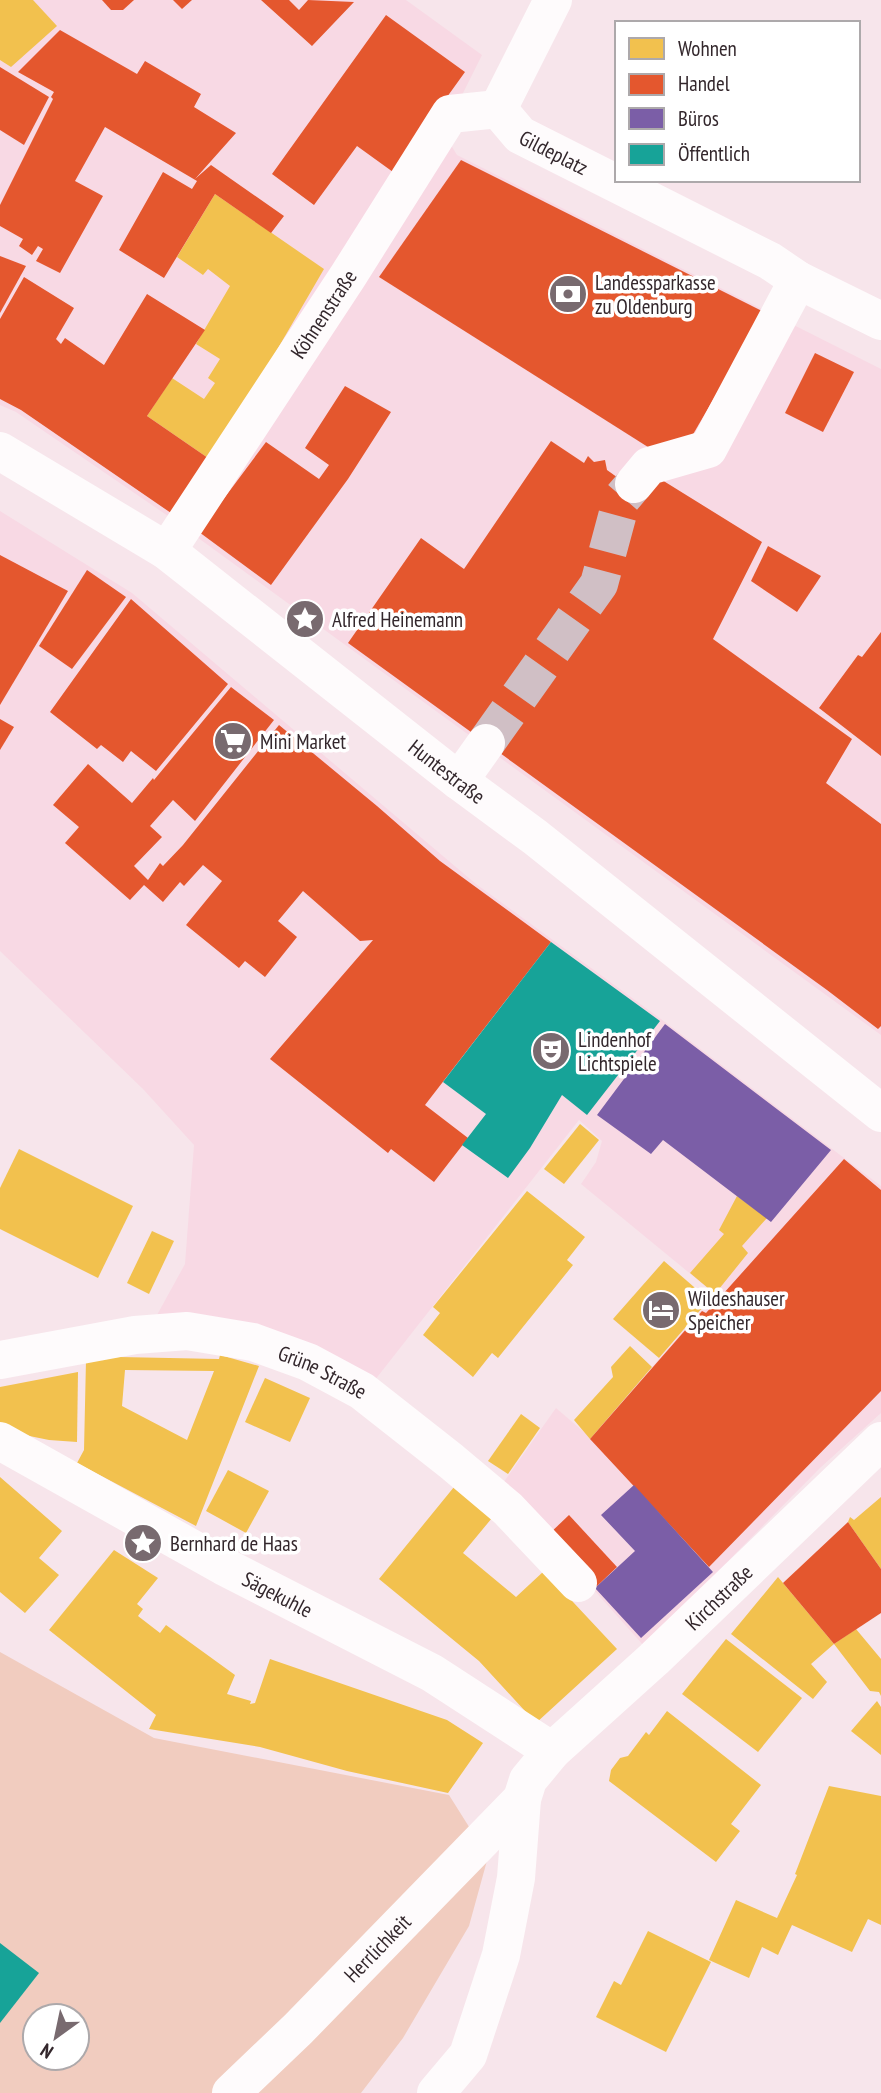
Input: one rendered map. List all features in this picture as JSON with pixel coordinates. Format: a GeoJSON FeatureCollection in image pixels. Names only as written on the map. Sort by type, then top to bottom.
{"type":"FeatureCollection","features":[{"type":"Feature","properties":{"kind":"street"},"geometry":{"type":"LineString","coordinates":[[498,108],[553,0]]}},
{"type":"Feature","properties":{"kind":"street","name":"Gildeplatz"},"geometry":{"type":"LineString","coordinates":[[498,108],[520,135],[770,261],[799,280],[881,321]]}},
{"type":"Feature","properties":{"kind":"street","name":"Köhnenstraße"},"geometry":{"type":"LineString","coordinates":[[167,551],[348,276],[450,114],[498,108]]}},
{"type":"Feature","properties":{"kind":"street"},"geometry":{"type":"LineString","coordinates":[[634,484],[649,466],[708,449],[799,280]]}},
{"type":"Feature","properties":{"kind":"street","name":"Huntestraße"},"geometry":{"type":"LineString","coordinates":[[0,451],[167,551],[881,1113]]}},
{"type":"Feature","properties":{"kind":"street"},"geometry":{"type":"LineString","coordinates":[[459,780],[486,743]]}},
{"type":"Feature","properties":{"kind":"street","name":"Grüne Straße"},"geometry":{"type":"LineString","coordinates":[[0,1360],[135,1335],[187,1331],[253,1342],[308,1362],[362,1391],[451,1461],[508,1509],[578,1583]]}},
{"type":"Feature","properties":{"kind":"street","name":"Sägekuhle"},"geometry":{"type":"LineString","coordinates":[[0,1441],[223,1566],[432,1673],[552,1751]]}},
{"type":"Feature","properties":{"kind":"street","name":"Kirchstraße"},"geometry":{"type":"LineString","coordinates":[[552,1751],[654,1659],[881,1441]]}},
{"type":"Feature","properties":{"kind":"street","name":"Herrlichkeit"},"geometry":{"type":"LineString","coordinates":[[436,2093],[468,2055],[501,1955],[516,1878],[522,1799],[528,1780],[552,1751]]}},
{"type":"Feature","properties":{"kind":"street","name":"Herrlichkeit"},"geometry":{"type":"LineString","coordinates":[[231,2093],[317,2010],[522,1799]]}},
{"type":"Feature","properties":{"kind":"shaded area"},"geometry":{"type":"Polygon","coordinates":[[[0,0],[406,0],[482,55],[462,95],[434,117],[457,155],[881,369],[881,1035],[168,516],[16,412],[0,405],[0,0]]]}},
{"type":"Feature","properties":{"kind":"shaded area"},"geometry":{"type":"Polygon","coordinates":[[[0,511],[132,593],[476,884],[665,1022],[881,1186],[881,1413],[821,1467],[644,1646],[501,1486],[556,1408],[591,1438],[715,1294],[581,1184],[596,1162],[602,1141],[579,1120],[371,1385],[157,1315],[185,1264],[194,1145],[143,1089],[0,951],[0,511]]]}},
{"type":"Feature","properties":{"kind":"shaded area"},"geometry":{"type":"Polygon","coordinates":[[[0,1652],[154,1738],[449,1795],[488,1857],[469,1926],[403,2038],[361,2093],[0,2093],[0,1652]]]}},
{"type":"Feature","properties":{"kind":"building: Wohnen"},"geometry":{"type":"Polygon","coordinates":[[[0,0],[33,0],[57,26],[11,67],[0,60],[0,0]]]}},
{"type":"Feature","properties":{"kind":"building: Wohnen"},"geometry":{"type":"Polygon","coordinates":[[[215,194],[324,269],[245,405],[208,458],[147,416],[172,378],[204,399],[215,383],[208,378],[220,359],[196,344],[230,286],[208,269],[203,275],[177,257],[215,194]]]}},
{"type":"Feature","properties":{"kind":"building: Wohnen"},"geometry":{"type":"Polygon","coordinates":[[[580,1124],[599,1140],[564,1184],[544,1169],[580,1124]]]}},
{"type":"Feature","properties":{"kind":"building: Wohnen"},"geometry":{"type":"Polygon","coordinates":[[[19,1149],[133,1206],[98,1278],[0,1229],[0,1188],[19,1149]]]}},
{"type":"Feature","properties":{"kind":"building: Wohnen"},"geometry":{"type":"Polygon","coordinates":[[[527,1191],[585,1237],[567,1260],[573,1265],[498,1358],[492,1353],[473,1377],[423,1335],[440,1313],[433,1307],[527,1191]]]}},
{"type":"Feature","properties":{"kind":"building: Wohnen"},"geometry":{"type":"Polygon","coordinates":[[[737,1196],[767,1218],[742,1246],[748,1253],[715,1294],[690,1273],[724,1234],[719,1230],[737,1196]]]}},
{"type":"Feature","properties":{"kind":"building: Wohnen"},"geometry":{"type":"Polygon","coordinates":[[[152,1231],[174,1241],[149,1294],[127,1283],[152,1231]]]}},
{"type":"Feature","properties":{"kind":"building: Wohnen","name":"Wildeshauser Speicher"},"geometry":{"type":"Polygon","coordinates":[[[664,1261],[709,1300],[659,1358],[613,1319],[664,1261]]]}},
{"type":"Feature","properties":{"kind":"building: Wohnen"},"geometry":{"type":"Polygon","coordinates":[[[630,1346],[652,1367],[590,1439],[574,1420],[613,1377],[611,1367],[630,1346]]]}},
{"type":"Feature","properties":{"kind":"building: Wohnen"},"geometry":{"type":"Polygon","coordinates":[[[220,1355],[259,1366],[196,1526],[77,1463],[84,1450],[86,1360],[119,1357],[219,1359],[220,1355]],[[125,1370],[122,1406],[187,1440],[214,1371],[125,1370]]]}},
{"type":"Feature","properties":{"kind":"building: Wohnen"},"geometry":{"type":"Polygon","coordinates":[[[78,1372],[77,1442],[49,1440],[0,1430],[0,1387],[78,1372]]]}},
{"type":"Feature","properties":{"kind":"building: Wohnen"},"geometry":{"type":"Polygon","coordinates":[[[265,1378],[310,1398],[290,1442],[245,1422],[265,1378]]]}},
{"type":"Feature","properties":{"kind":"building: Wohnen"},"geometry":{"type":"Polygon","coordinates":[[[521,1414],[540,1428],[508,1474],[488,1461],[521,1414]]]}},
{"type":"Feature","properties":{"kind":"building: Wohnen"},"geometry":{"type":"Polygon","coordinates":[[[228,1470],[269,1491],[246,1533],[206,1511],[228,1470]]]}},
{"type":"Feature","properties":{"kind":"building: Wohnen"},"geometry":{"type":"Polygon","coordinates":[[[0,1477],[62,1531],[39,1558],[59,1575],[25,1613],[0,1592],[0,1477]]]}},
{"type":"Feature","properties":{"kind":"building: Wohnen"},"geometry":{"type":"Polygon","coordinates":[[[454,1487],[492,1518],[463,1553],[516,1597],[544,1571],[617,1649],[536,1723],[479,1661],[379,1579],[454,1487]]]}},
{"type":"Feature","properties":{"kind":"building: Wohnen"},"geometry":{"type":"Polygon","coordinates":[[[881,1497],[881,1569],[848,1522],[850,1517],[854,1520],[881,1497]]]}},
{"type":"Feature","properties":{"kind":"building: Wohnen"},"geometry":{"type":"Polygon","coordinates":[[[114,1550],[158,1578],[137,1604],[143,1609],[138,1616],[160,1633],[166,1625],[235,1675],[227,1694],[251,1701],[250,1704],[255,1703],[270,1659],[447,1720],[483,1743],[448,1793],[347,1771],[260,1747],[149,1729],[156,1715],[49,1630],[114,1550]]]}},
{"type":"Feature","properties":{"kind":"building: Wohnen"},"geometry":{"type":"Polygon","coordinates":[[[778,1577],[834,1644],[811,1664],[827,1682],[813,1699],[731,1634],[778,1577]]]}},
{"type":"Feature","properties":{"kind":"building: Wohnen"},"geometry":{"type":"Polygon","coordinates":[[[856,1629],[881,1659],[881,1696],[879,1692],[870,1691],[834,1644],[856,1629]]]}},
{"type":"Feature","properties":{"kind":"building: Wohnen"},"geometry":{"type":"Polygon","coordinates":[[[726,1639],[802,1698],[758,1752],[682,1694],[726,1639]]]}},
{"type":"Feature","properties":{"kind":"building: Wohnen"},"geometry":{"type":"Polygon","coordinates":[[[877,1701],[881,1707],[881,1755],[851,1731],[877,1701]]]}},
{"type":"Feature","properties":{"kind":"building: Wohnen"},"geometry":{"type":"Polygon","coordinates":[[[667,1711],[761,1785],[731,1824],[740,1831],[716,1862],[609,1781],[611,1770],[620,1758],[628,1756],[646,1732],[649,1735],[667,1711]]]}},
{"type":"Feature","properties":{"kind":"building: Wohnen"},"geometry":{"type":"Polygon","coordinates":[[[829,1786],[881,1796],[881,1925],[868,1919],[852,1952],[792,1925],[778,1955],[762,1947],[749,1978],[709,1960],[736,1900],[777,1918],[797,1875],[795,1874],[829,1786]]]}},
{"type":"Feature","properties":{"kind":"building: Wohnen"},"geometry":{"type":"Polygon","coordinates":[[[648,1931],[711,1962],[666,2052],[596,2017],[614,1981],[621,1985],[648,1931]]]}},
{"type":"Feature","properties":{"kind":"building: Handel"},"geometry":{"type":"Polygon","coordinates":[[[102,0],[134,0],[123,10],[111,10],[102,0]]]}},
{"type":"Feature","properties":{"kind":"building: Handel"},"geometry":{"type":"Polygon","coordinates":[[[173,0],[192,0],[182,9],[173,0]]]}},
{"type":"Feature","properties":{"kind":"building: Handel"},"geometry":{"type":"Polygon","coordinates":[[[261,0],[289,0],[299,10],[308,0],[354,2],[312,46],[261,0]]]}},
{"type":"Feature","properties":{"kind":"building: Handel"},"geometry":{"type":"Polygon","coordinates":[[[386,15],[465,72],[393,172],[357,146],[314,205],[272,174],[386,15]]]}},
{"type":"Feature","properties":{"kind":"building: Handel"},"geometry":{"type":"Polygon","coordinates":[[[60,30],[137,74],[145,61],[201,94],[194,107],[236,133],[195,179],[211,165],[284,216],[271,233],[215,194],[164,278],[119,250],[163,172],[192,189],[197,181],[105,127],[75,181],[103,196],[60,273],[36,261],[43,249],[38,246],[32,255],[19,246],[23,239],[0,226],[0,205],[53,99],[51,97],[54,92],[18,72],[60,30]]]}},
{"type":"Feature","properties":{"kind":"building: Handel"},"geometry":{"type":"Polygon","coordinates":[[[0,67],[49,97],[24,145],[0,130],[0,67]]]}},
{"type":"Feature","properties":{"kind":"building: Handel","name":"Landessparkasse zu Oldenburg"},"geometry":{"type":"Polygon","coordinates":[[[461,160],[764,312],[688,443],[659,454],[379,277],[461,160]]]}},
{"type":"Feature","properties":{"kind":"building: Handel"},"geometry":{"type":"Polygon","coordinates":[[[0,256],[26,266],[0,313],[0,256]]]}},
{"type":"Feature","properties":{"kind":"building: Handel"},"geometry":{"type":"Polygon","coordinates":[[[24,277],[74,308],[56,339],[61,344],[65,338],[104,365],[147,294],[205,330],[147,416],[208,458],[171,513],[21,410],[0,399],[0,319],[24,277]]]}},
{"type":"Feature","properties":{"kind":"building: Handel"},"geometry":{"type":"Polygon","coordinates":[[[815,353],[854,372],[823,432],[785,413],[815,353]]]}},
{"type":"Feature","properties":{"kind":"building: Handel"},"geometry":{"type":"Polygon","coordinates":[[[345,386],[391,412],[348,479],[271,585],[199,532],[266,442],[319,479],[329,465],[305,448],[345,386]]]}},
{"type":"Feature","properties":{"kind":"building: Handel"},"geometry":{"type":"Polygon","coordinates":[[[551,441],[584,463],[588,456],[594,462],[605,460],[607,470],[621,480],[662,480],[762,542],[713,639],[852,739],[826,783],[881,824],[881,1026],[878,1029],[348,643],[421,538],[464,569],[551,441]]]}},
{"type":"Feature","properties":{"kind":"building: Handel"},"geometry":{"type":"Polygon","coordinates":[[[768,546],[821,576],[797,612],[751,581],[768,546]]]}},
{"type":"Feature","properties":{"kind":"building: Handel"},"geometry":{"type":"Polygon","coordinates":[[[0,555],[68,591],[0,705],[0,555]]]}},
{"type":"Feature","properties":{"kind":"building: Handel"},"geometry":{"type":"Polygon","coordinates":[[[87,570],[126,597],[72,669],[39,646],[87,570]]]}},
{"type":"Feature","properties":{"kind":"building: Handel"},"geometry":{"type":"Polygon","coordinates":[[[131,599],[228,684],[156,771],[131,751],[123,762],[101,745],[97,749],[50,712],[131,599]]]}},
{"type":"Feature","properties":{"kind":"building: Handel"},"geometry":{"type":"Polygon","coordinates":[[[881,632],[881,756],[819,708],[858,655],[862,657],[881,632]]]}},
{"type":"Feature","properties":{"kind":"building: Handel"},"geometry":{"type":"Polygon","coordinates":[[[231,687],[274,720],[195,821],[173,800],[150,826],[162,837],[134,866],[148,880],[160,863],[163,866],[183,845],[279,725],[440,861],[551,942],[425,1105],[468,1138],[434,1182],[391,1149],[388,1153],[270,1059],[373,940],[360,941],[303,891],[278,921],[297,937],[265,977],[245,961],[239,968],[186,925],[222,881],[203,865],[184,886],[180,882],[163,902],[144,885],[130,900],[65,843],[79,827],[53,805],[88,764],[132,803],[231,687]]]}},
{"type":"Feature","properties":{"kind":"building: Handel"},"geometry":{"type":"Polygon","coordinates":[[[0,719],[14,727],[0,750],[0,719]]]}},
{"type":"Feature","properties":{"kind":"building: Handel"},"geometry":{"type":"Polygon","coordinates":[[[844,1159],[881,1190],[881,1391],[709,1567],[590,1439],[702,1311],[706,1313],[844,1159]]]}},
{"type":"Feature","properties":{"kind":"building: Handel"},"geometry":{"type":"Polygon","coordinates":[[[569,1515],[617,1567],[595,1588],[547,1536],[569,1515]]]}},
{"type":"Feature","properties":{"kind":"building: Handel"},"geometry":{"type":"Polygon","coordinates":[[[848,1522],[881,1569],[881,1613],[834,1644],[783,1583],[848,1522]]]}},
{"type":"Feature","properties":{"kind":"building: Büros"},"geometry":{"type":"Polygon","coordinates":[[[665,1024],[831,1150],[771,1222],[663,1140],[651,1154],[597,1115],[665,1024]]]}},
{"type":"Feature","properties":{"kind":"building: Büros"},"geometry":{"type":"Polygon","coordinates":[[[634,1485],[713,1572],[641,1638],[595,1588],[635,1551],[601,1515],[634,1485]]]}},
{"type":"Feature","properties":{"kind":"building: Öffentlich","name":"Lindenhof Lichtspiele"},"geometry":{"type":"Polygon","coordinates":[[[551,942],[660,1021],[587,1115],[562,1095],[508,1178],[462,1145],[486,1114],[443,1082],[551,942]]]}},
{"type":"Feature","properties":{"kind":"building: Öffentlich"},"geometry":{"type":"Polygon","coordinates":[[[0,1943],[39,1973],[0,2023],[0,1943]]]}},
{"type":"Feature","properties":{"kind":"tunnel"},"geometry":{"type":"LineString","coordinates":[[486,743],[599,584],[622,498],[634,484]]}},
{"type":"Feature","properties":{"kind":"place","name":"Landessparkasse zu Oldenburg"},"geometry":{"type":"Point","coordinates":[568,294]}},
{"type":"Feature","properties":{"kind":"place","name":"Alfred Heinemann"},"geometry":{"type":"Point","coordinates":[305,619]}},
{"type":"Feature","properties":{"kind":"place","name":"Mini Market"},"geometry":{"type":"Point","coordinates":[233,741]}},
{"type":"Feature","properties":{"kind":"place","name":"Lindenhof Lichtspiele"},"geometry":{"type":"Point","coordinates":[551,1051]}},
{"type":"Feature","properties":{"kind":"place","name":"Wildeshauser Speicher"},"geometry":{"type":"Point","coordinates":[661,1310]}},
{"type":"Feature","properties":{"kind":"place","name":"Bernhard de Haas"},"geometry":{"type":"Point","coordinates":[143,1543]}}]}
